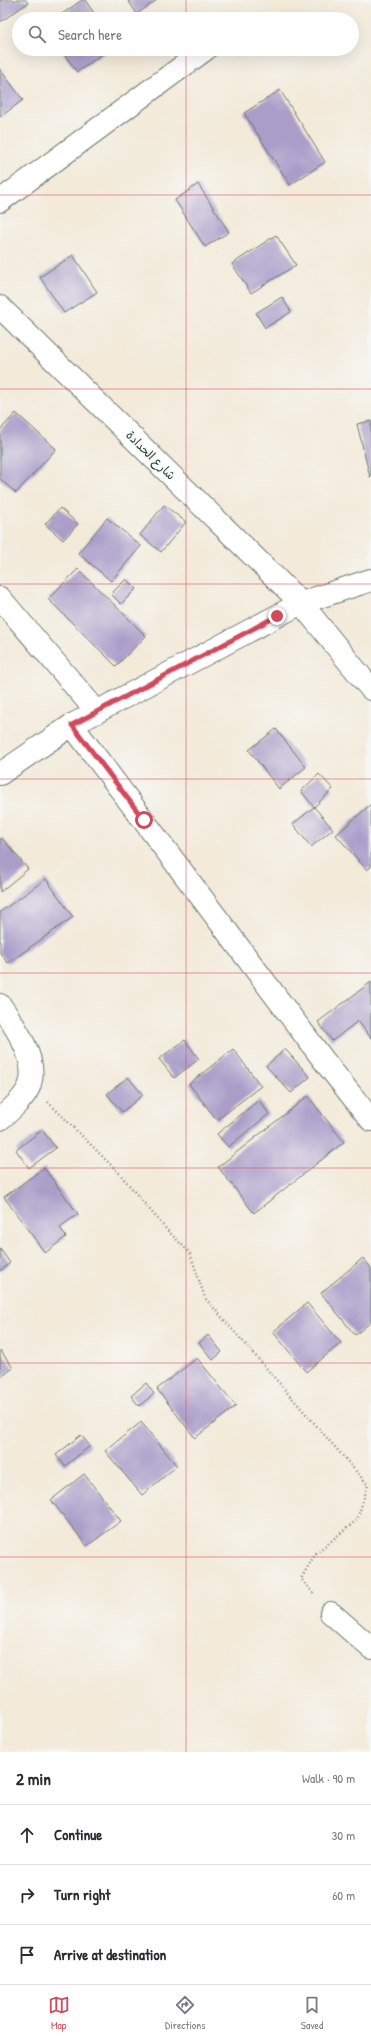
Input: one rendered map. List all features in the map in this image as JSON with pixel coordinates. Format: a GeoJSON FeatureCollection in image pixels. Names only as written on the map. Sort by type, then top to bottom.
{"type":"FeatureCollection","features":[{"type":"Feature","properties":{"kind":"street"},"geometry":{"type":"LineString","coordinates":[[0,201],[197,56]]}},
{"type":"Feature","properties":{"kind":"street","name":"شارع الحدادة"},"geometry":{"type":"LineString","coordinates":[[0,307],[301,603],[371,689]]}},
{"type":"Feature","properties":{"kind":"street"},"geometry":{"type":"LineString","coordinates":[[0,774],[72,725],[301,603],[371,580]]}},
{"type":"Feature","properties":{"kind":"street"},"geometry":{"type":"LineString","coordinates":[[0,598],[97,712]]}},
{"type":"Feature","properties":{"kind":"street"},"geometry":{"type":"LineString","coordinates":[[72,725],[325,1062],[371,1120]]}},
{"type":"Feature","properties":{"kind":"street"},"geometry":{"type":"LineString","coordinates":[[0,1005],[26,1046],[30,1068],[30,1085],[14,1107],[0,1119]]}},
{"type":"Feature","properties":{"kind":"street"},"geometry":{"type":"LineString","coordinates":[[331,1613],[371,1648]]}},
{"type":"Feature","properties":{"kind":"path"},"geometry":{"type":"LineString","coordinates":[[30,1085],[118,1173],[166,1229],[190,1253],[205,1298],[368,1485],[357,1520],[315,1554],[301,1579],[331,1613]]}},
{"type":"Feature","properties":{"kind":"building"},"geometry":{"type":"Polygon","coordinates":[[[0,0],[26,0],[28,3],[15,12],[12,12],[12,14],[0,22],[0,0]]]}},
{"type":"Feature","properties":{"kind":"building"},"geometry":{"type":"Polygon","coordinates":[[[82,0],[85,0],[93,12],[65,12],[82,0]]]}},
{"type":"Feature","properties":{"kind":"building"},"geometry":{"type":"Polygon","coordinates":[[[128,0],[157,0],[140,12],[136,12],[128,0]]]}},
{"type":"Feature","properties":{"kind":"building"},"geometry":{"type":"Polygon","coordinates":[[[65,56],[100,56],[77,72],[65,56]]]}},
{"type":"Feature","properties":{"kind":"building"},"geometry":{"type":"Polygon","coordinates":[[[0,69],[23,100],[0,117],[0,69]]]}},
{"type":"Feature","properties":{"kind":"building"},"geometry":{"type":"Polygon","coordinates":[[[280,90],[325,162],[290,185],[244,113],[280,90]]]}},
{"type":"Feature","properties":{"kind":"building"},"geometry":{"type":"Polygon","coordinates":[[[198,184],[229,232],[205,247],[175,200],[198,184]]]}},
{"type":"Feature","properties":{"kind":"building"},"geometry":{"type":"Polygon","coordinates":[[[276,235],[296,265],[251,293],[232,264],[276,235]]]}},
{"type":"Feature","properties":{"kind":"building"},"geometry":{"type":"Polygon","coordinates":[[[73,255],[97,292],[64,313],[40,277],[73,255]]]}},
{"type":"Feature","properties":{"kind":"building"},"geometry":{"type":"Polygon","coordinates":[[[282,297],[291,312],[265,328],[256,313],[282,297]]]}},
{"type":"Feature","properties":{"kind":"building"},"geometry":{"type":"Polygon","coordinates":[[[16,413],[56,449],[16,493],[0,479],[0,430],[16,413]]]}},
{"type":"Feature","properties":{"kind":"building"},"geometry":{"type":"Polygon","coordinates":[[[371,421],[371,476],[370,477],[357,424],[371,421]]]}},
{"type":"Feature","properties":{"kind":"building"},"geometry":{"type":"Polygon","coordinates":[[[164,505],[186,522],[161,552],[140,535],[164,505]]]}},
{"type":"Feature","properties":{"kind":"building"},"geometry":{"type":"Polygon","coordinates":[[[60,508],[78,524],[63,540],[45,524],[60,508]]]}},
{"type":"Feature","properties":{"kind":"building"},"geometry":{"type":"Polygon","coordinates":[[[107,518],[141,546],[111,581],[78,553],[107,518]]]}},
{"type":"Feature","properties":{"kind":"building"},"geometry":{"type":"Polygon","coordinates":[[[78,569],[146,636],[116,666],[48,599],[78,569]]]}},
{"type":"Feature","properties":{"kind":"building"},"geometry":{"type":"Polygon","coordinates":[[[126,579],[136,589],[121,604],[111,594],[126,579]]]}},
{"type":"Feature","properties":{"kind":"building"},"geometry":{"type":"Polygon","coordinates":[[[276,729],[306,767],[279,789],[249,750],[276,729]]]}},
{"type":"Feature","properties":{"kind":"building"},"geometry":{"type":"Polygon","coordinates":[[[319,774],[333,789],[314,807],[301,791],[319,774]]]}},
{"type":"Feature","properties":{"kind":"building"},"geometry":{"type":"Polygon","coordinates":[[[371,804],[371,867],[367,870],[336,835],[371,804]]]}},
{"type":"Feature","properties":{"kind":"building"},"geometry":{"type":"Polygon","coordinates":[[[314,807],[333,829],[311,847],[293,824],[314,807]]]}},
{"type":"Feature","properties":{"kind":"building"},"geometry":{"type":"Polygon","coordinates":[[[2,838],[28,869],[0,892],[0,840],[2,838]]]}},
{"type":"Feature","properties":{"kind":"building"},"geometry":{"type":"Polygon","coordinates":[[[46,879],[73,917],[8,963],[0,953],[0,912],[46,879]]]}},
{"type":"Feature","properties":{"kind":"building"},"geometry":{"type":"Polygon","coordinates":[[[371,982],[371,1038],[358,1021],[332,1041],[318,1022],[371,982]]]}},
{"type":"Feature","properties":{"kind":"building"},"geometry":{"type":"Polygon","coordinates":[[[185,1040],[199,1059],[174,1078],[159,1059],[185,1040]]]}},
{"type":"Feature","properties":{"kind":"building"},"geometry":{"type":"Polygon","coordinates":[[[233,1049],[261,1086],[217,1120],[189,1084],[233,1049]]]}},
{"type":"Feature","properties":{"kind":"building"},"geometry":{"type":"Polygon","coordinates":[[[285,1049],[310,1077],[291,1093],[266,1066],[285,1049]]]}},
{"type":"Feature","properties":{"kind":"building"},"geometry":{"type":"Polygon","coordinates":[[[128,1077],[143,1095],[122,1112],[107,1094],[128,1077]]]}},
{"type":"Feature","properties":{"kind":"building"},"geometry":{"type":"Polygon","coordinates":[[[308,1096],[344,1142],[254,1213],[218,1167],[308,1096]]]}},
{"type":"Feature","properties":{"kind":"building"},"geometry":{"type":"Polygon","coordinates":[[[259,1100],[269,1114],[228,1147],[217,1134],[259,1100]]]}},
{"type":"Feature","properties":{"kind":"building"},"geometry":{"type":"Polygon","coordinates":[[[42,1130],[56,1148],[29,1168],[16,1150],[42,1130]]]}},
{"type":"Feature","properties":{"kind":"building"},"geometry":{"type":"Polygon","coordinates":[[[44,1168],[78,1214],[60,1227],[66,1237],[45,1253],[4,1197],[44,1168]]]}},
{"type":"Feature","properties":{"kind":"building"},"geometry":{"type":"Polygon","coordinates":[[[0,1249],[10,1263],[0,1271],[0,1249]]]}},
{"type":"Feature","properties":{"kind":"building"},"geometry":{"type":"Polygon","coordinates":[[[363,1258],[371,1268],[371,1322],[355,1335],[321,1293],[363,1258]]]}},
{"type":"Feature","properties":{"kind":"building"},"geometry":{"type":"Polygon","coordinates":[[[307,1303],[341,1343],[306,1372],[273,1332],[307,1303]]]}},
{"type":"Feature","properties":{"kind":"building"},"geometry":{"type":"Polygon","coordinates":[[[208,1335],[222,1352],[213,1360],[199,1343],[208,1335]]]}},
{"type":"Feature","properties":{"kind":"building"},"geometry":{"type":"Polygon","coordinates":[[[0,1350],[13,1368],[0,1378],[0,1350]]]}},
{"type":"Feature","properties":{"kind":"building"},"geometry":{"type":"Polygon","coordinates":[[[197,1358],[236,1406],[195,1438],[157,1389],[197,1358]]]}},
{"type":"Feature","properties":{"kind":"building"},"geometry":{"type":"Polygon","coordinates":[[[146,1383],[154,1394],[139,1406],[131,1396],[146,1383]]]}},
{"type":"Feature","properties":{"kind":"building"},"geometry":{"type":"Polygon","coordinates":[[[141,1422],[177,1466],[142,1495],[105,1451],[141,1422]]]}},
{"type":"Feature","properties":{"kind":"building"},"geometry":{"type":"Polygon","coordinates":[[[81,1435],[90,1446],[65,1466],[56,1455],[81,1435]]]}},
{"type":"Feature","properties":{"kind":"building"},"geometry":{"type":"Polygon","coordinates":[[[84,1474],[121,1521],[87,1546],[51,1500],[84,1474]]]}},
{"type":"Feature","properties":{"kind":"route"},"geometry":{"type":"LineString","coordinates":[[144,820],[72,725],[277,616]]}}]}
